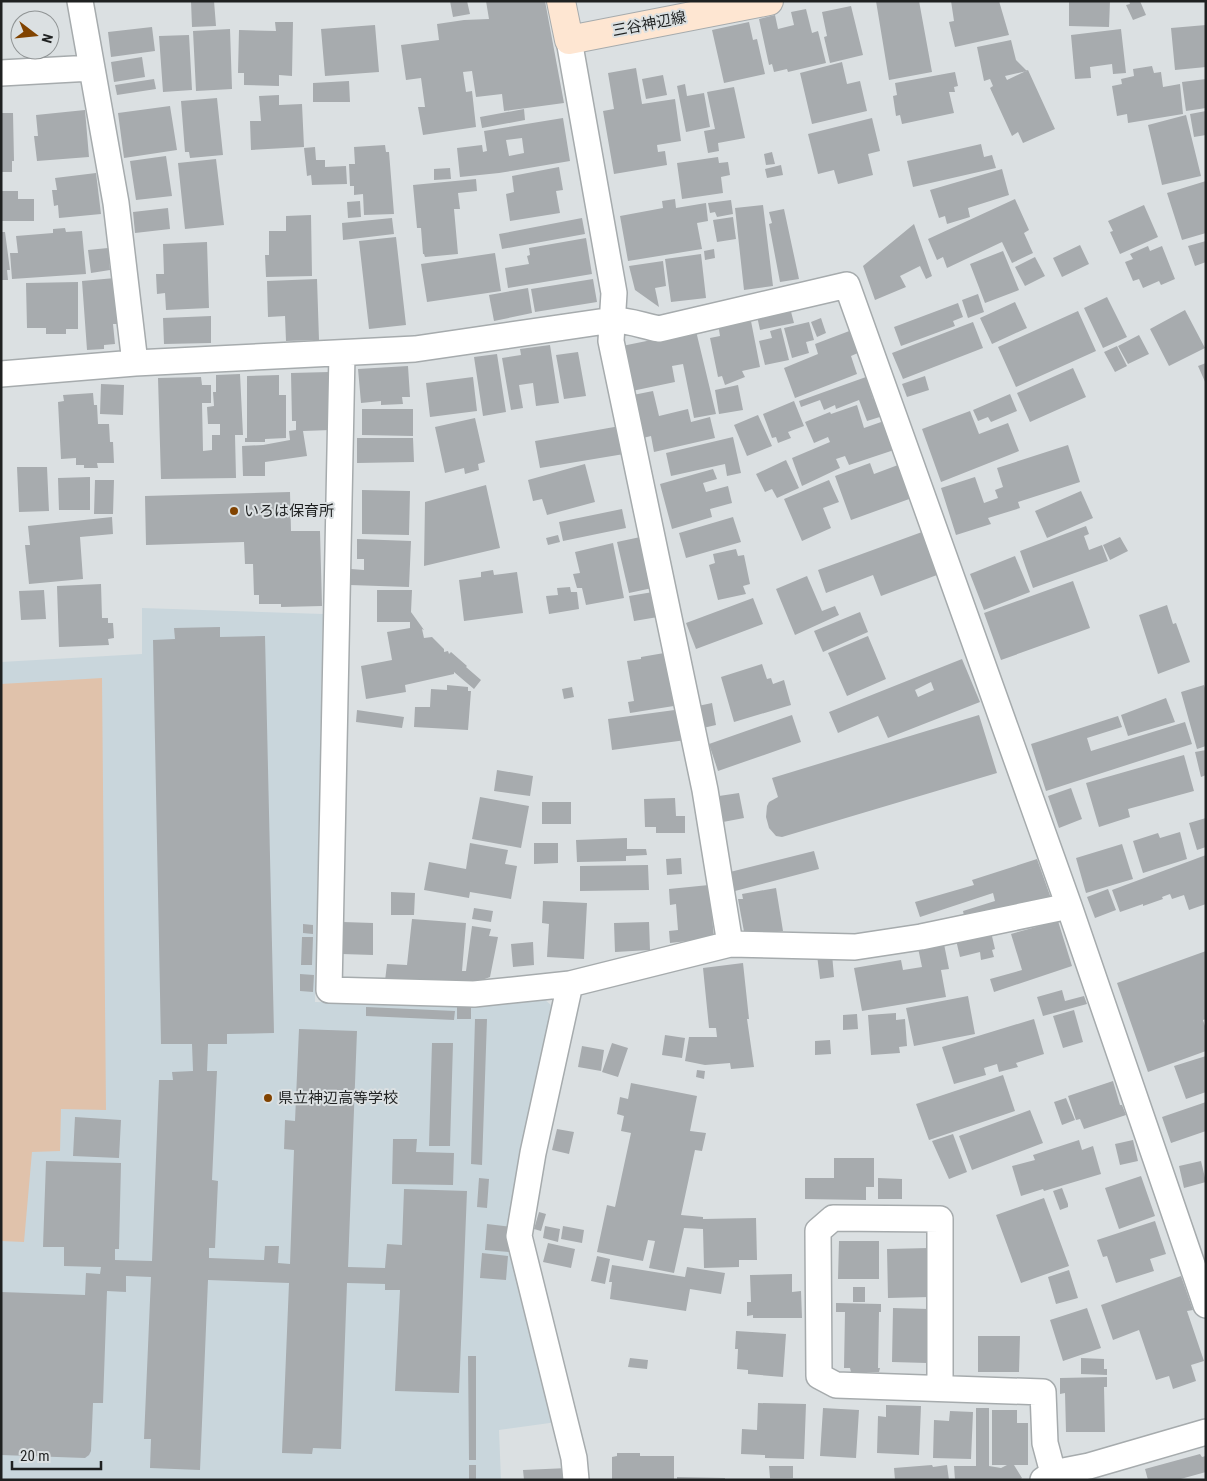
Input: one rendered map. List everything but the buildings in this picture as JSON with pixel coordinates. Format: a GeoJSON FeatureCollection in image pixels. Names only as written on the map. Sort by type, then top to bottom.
{"type":"FeatureCollection","features":[{"type":"Feature","properties":{"kind":"main road"},"geometry":{"type":"LineString","coordinates":[[561,1],[569,40]]}},
{"type":"Feature","properties":{"kind":"main road","name":"三谷神辺線"},"geometry":{"type":"LineString","coordinates":[[569,40],[769,1]]}},
{"type":"Feature","properties":{"kind":"street"},"geometry":{"type":"LineString","coordinates":[[80,1],[116,203],[135,363]]}},
{"type":"Feature","properties":{"kind":"street"},"geometry":{"type":"LineString","coordinates":[[569,40],[614,293],[611,341],[705,790],[730,944]]}},
{"type":"Feature","properties":{"kind":"street"},"geometry":{"type":"LineString","coordinates":[[1,73],[92,68]]}},
{"type":"Feature","properties":{"kind":"street"},"geometry":{"type":"LineString","coordinates":[[1,374],[135,363],[415,349],[613,320],[628,320],[644,327],[659,329],[846,285],[1200,1267],[1206,1305]]}},
{"type":"Feature","properties":{"kind":"street"},"geometry":{"type":"LineString","coordinates":[[342,354],[329,990],[474,994],[570,984],[730,944],[855,947],[921,937],[1069,906]]}},
{"type":"Feature","properties":{"kind":"street"},"geometry":{"type":"LineString","coordinates":[[570,984],[533,1153],[519,1236],[574,1458],[576,1480]]}},
{"type":"Feature","properties":{"kind":"street"},"geometry":{"type":"LineString","coordinates":[[940,1387],[940,1219],[833,1218],[818,1231],[818,1376],[836,1385],[940,1387],[1043,1392],[1048,1476],[1206,1432]]}},
{"type":"Feature","properties":{"kind":"shaded area","name":"県立神辺高等学校"},"geometry":{"type":"Polygon","coordinates":[[[142,608],[323,614],[315,1002],[494,1005],[538,994],[551,1005],[519,1190],[557,1422],[499,1430],[501,1480],[1,1480],[1,662],[142,654],[142,608]]]}},
{"type":"Feature","properties":{"kind":"shaded area"},"geometry":{"type":"Polygon","coordinates":[[[102,678],[106,1110],[61,1109],[60,1151],[32,1152],[24,1242],[1,1241],[1,684],[102,678]]]}},
{"type":"Feature","properties":{"kind":"place","name":"いろは保育所"},"geometry":{"type":"Point","coordinates":[234,511]}},
{"type":"Feature","properties":{"kind":"place","name":"県立神辺高等学校"},"geometry":{"type":"Point","coordinates":[268,1098]}}]}
